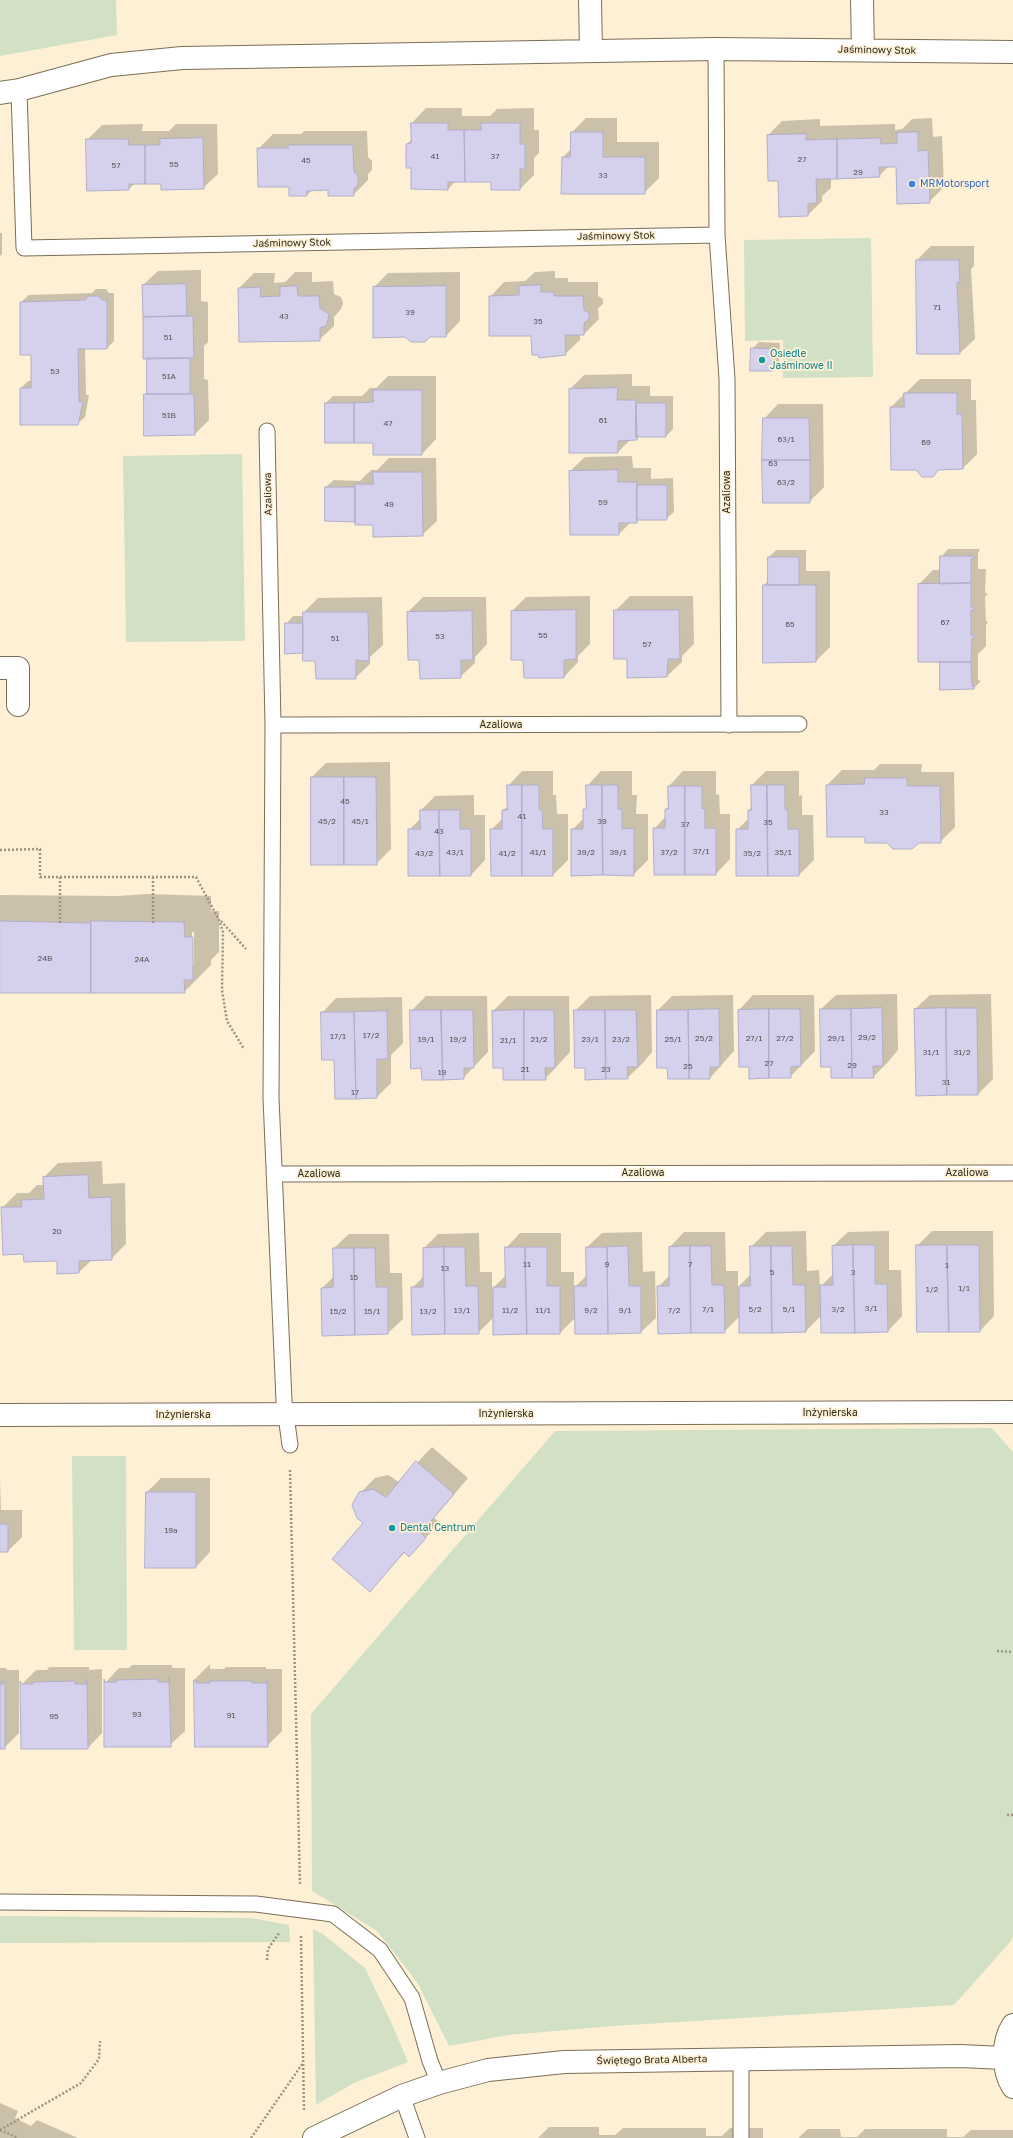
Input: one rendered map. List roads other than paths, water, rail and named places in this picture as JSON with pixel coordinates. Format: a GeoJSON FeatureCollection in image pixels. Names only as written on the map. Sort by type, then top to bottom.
{"type":"FeatureCollection","features":[{"type":"Feature","properties":{"kind":"street"},"geometry":{"type":"LineString","coordinates":[[590,0],[591,50]]}},
{"type":"Feature","properties":{"kind":"street"},"geometry":{"type":"LineString","coordinates":[[862,0],[863,50]]}},
{"type":"Feature","properties":{"kind":"street","name":"Jaśminowy Stok"},"geometry":{"type":"LineString","coordinates":[[9,92],[111,66],[182,58],[716,49],[1013,52]]}},
{"type":"Feature","properties":{"kind":"street"},"geometry":{"type":"LineString","coordinates":[[0,668],[18,668],[18,706]]}},
{"type":"Feature","properties":{"kind":"street","name":"Inżynierska"},"geometry":{"type":"LineString","coordinates":[[0,1415],[1013,1412]]}},
{"type":"Feature","properties":{"kind":"street"},"geometry":{"type":"LineString","coordinates":[[1013,2025],[1005,2047],[1004,2058],[1010,2082],[1013,2087]]}},
{"type":"Feature","properties":{"kind":"street","name":"Świętego Brata Alberta"},"geometry":{"type":"LineString","coordinates":[[314,2138],[402,2096],[439,2083],[488,2070],[564,2062],[960,2056],[1004,2058]]}},
{"type":"Feature","properties":{"kind":"lane"},"geometry":{"type":"LineString","coordinates":[[716,49],[717,234]]}},
{"type":"Feature","properties":{"kind":"lane","name":"Jaśminowy Stok"},"geometry":{"type":"LineString","coordinates":[[9,92],[24,248],[717,234]]}},
{"type":"Feature","properties":{"kind":"lane","name":"Azaliowa"},"geometry":{"type":"LineString","coordinates":[[717,234],[727,379],[728,725]]}},
{"type":"Feature","properties":{"kind":"lane","name":"Azaliowa"},"geometry":{"type":"LineString","coordinates":[[267,430],[273,725],[271,1098],[284,1401],[290,1445]]}},
{"type":"Feature","properties":{"kind":"lane","name":"Azaliowa"},"geometry":{"type":"LineString","coordinates":[[273,725],[799,724]]}},
{"type":"Feature","properties":{"kind":"lane","name":"Azaliowa"},"geometry":{"type":"LineString","coordinates":[[274,1174],[1013,1173]]}},
{"type":"Feature","properties":{"kind":"lane"},"geometry":{"type":"LineString","coordinates":[[0,1902],[256,1904],[301,1908],[333,1914],[380,1950],[412,1998],[430,2061],[439,2083]]}},
{"type":"Feature","properties":{"kind":"lane"},"geometry":{"type":"LineString","coordinates":[[741,2138],[742,2059]]}},
{"type":"Feature","properties":{"kind":"lane"},"geometry":{"type":"LineString","coordinates":[[402,2096],[418,2138]]}},
{"type":"Feature","properties":{"kind":"place","name":"MRMotorsport"},"geometry":{"type":"Point","coordinates":[912,184]}},
{"type":"Feature","properties":{"kind":"place","name":"Osiedle Jaśminowe II"},"geometry":{"type":"Point","coordinates":[762,360]}},
{"type":"Feature","properties":{"kind":"place","name":"Dental Centrum"},"geometry":{"type":"Point","coordinates":[392,1528]}}]}
